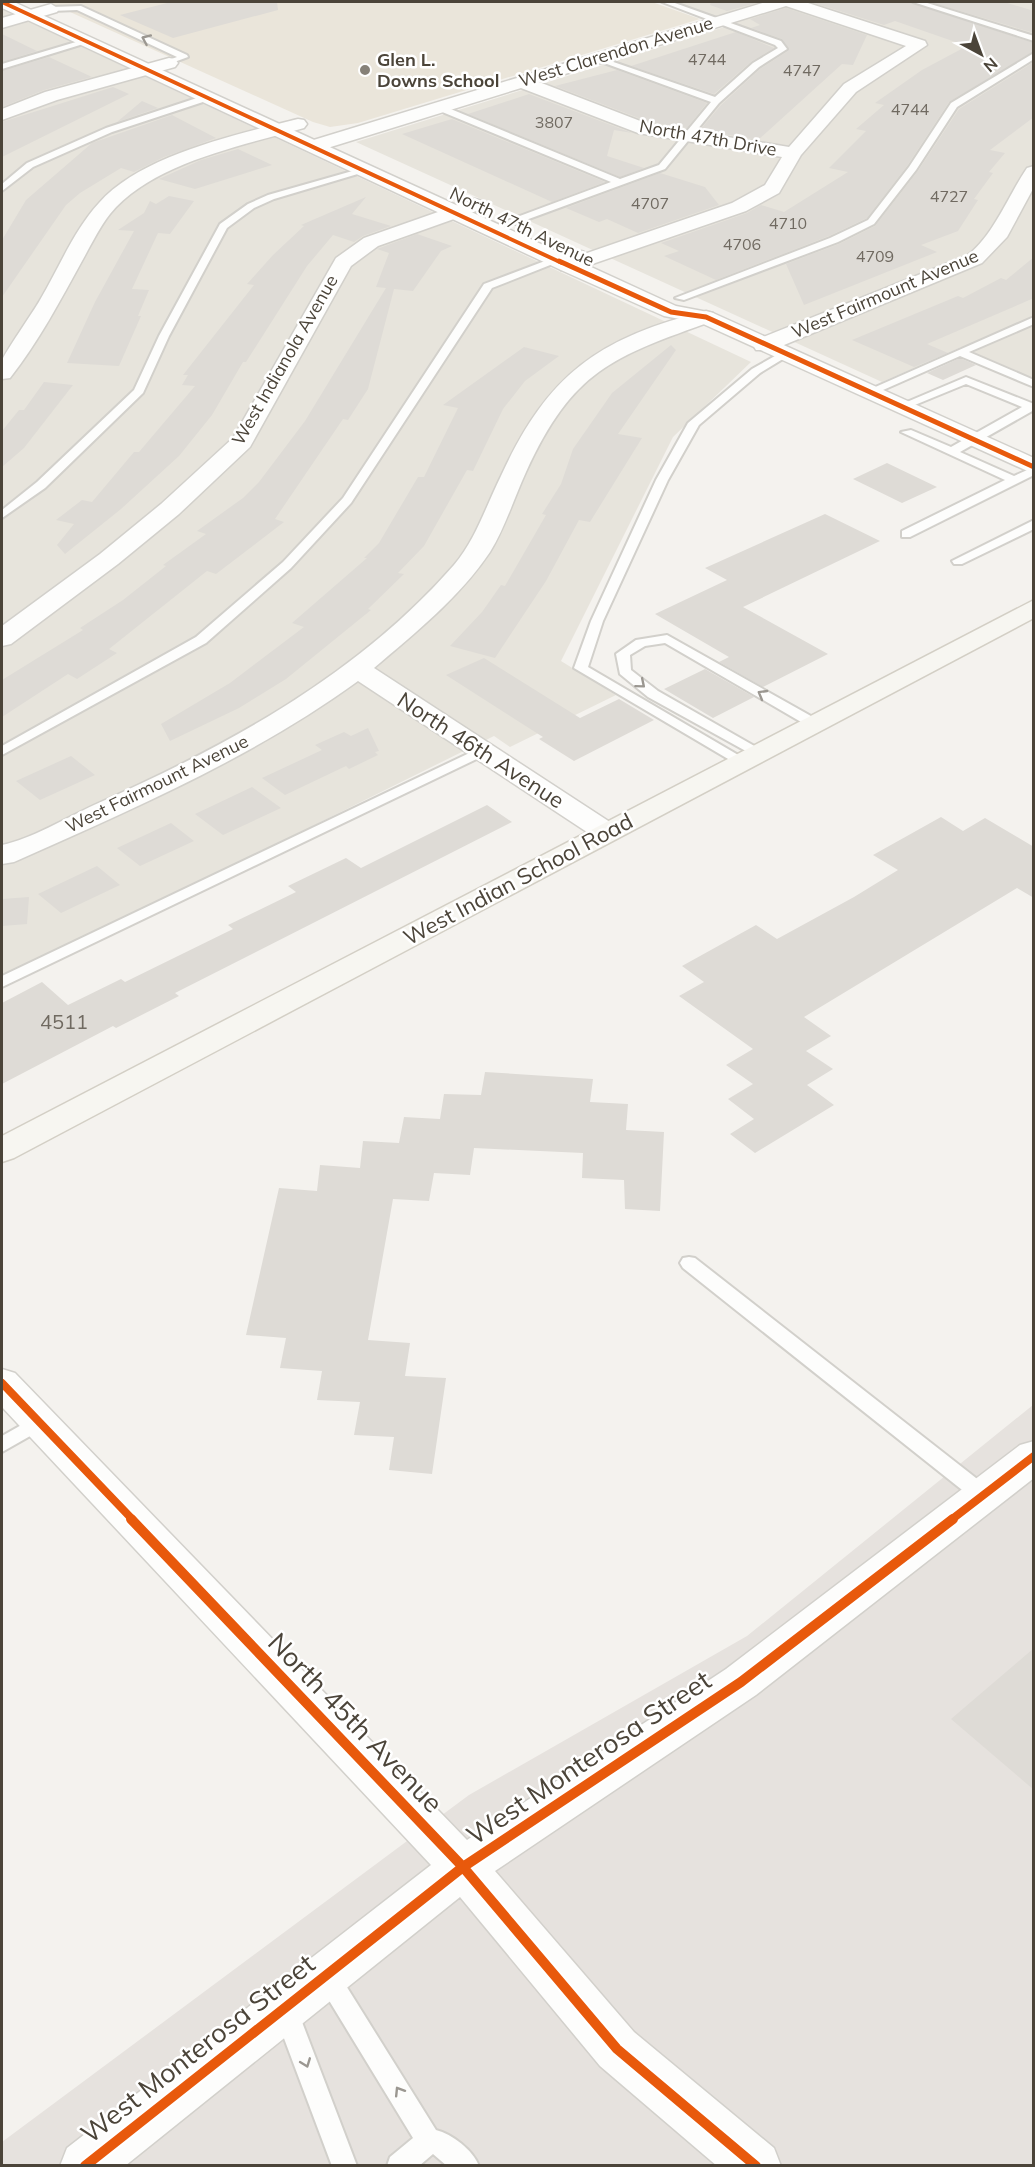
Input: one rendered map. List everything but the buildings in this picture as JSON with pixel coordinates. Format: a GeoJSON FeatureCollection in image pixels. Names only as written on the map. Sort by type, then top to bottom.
{"type":"FeatureCollection","features":[{"type":"Feature","properties":{"kind":"main road","name":"West Indian School Road"},"geometry":{"type":"LineString","coordinates":[[2,1150],[1034,608]]}},
{"type":"Feature","properties":{"kind":"street","name":"North 47th Avenue"},"geometry":{"type":"LineString","coordinates":[[2,2],[38,8],[169,63],[289,127],[314,146],[366,170],[465,208],[512,222],[573,259],[680,298],[692,304],[706,317],[1034,469]]}},
{"type":"Feature","properties":{"kind":"street","name":"West Clarendon Avenue"},"geometry":{"type":"LineString","coordinates":[[314,146],[781,2]]}},
{"type":"Feature","properties":{"kind":"street"},"geometry":{"type":"LineString","coordinates":[[573,259],[740,207],[772,189],[794,153],[850,88],[919,45],[791,2]]}},
{"type":"Feature","properties":{"kind":"street"},"geometry":{"type":"LineString","coordinates":[[2,23],[38,8]]}},
{"type":"Feature","properties":{"kind":"street","name":"North 47th Avenue"},"geometry":{"type":"LineString","coordinates":[[38,8],[89,41],[209,97],[289,127],[334,140],[465,208],[573,259],[672,312],[706,317]]}},
{"type":"Feature","properties":{"kind":"street"},"geometry":{"type":"LineString","coordinates":[[2,115],[51,96],[169,63]]}},
{"type":"Feature","properties":{"kind":"street","name":"North 47th Drive"},"geometry":{"type":"LineString","coordinates":[[522,82],[620,122],[687,138],[794,153]]}},
{"type":"Feature","properties":{"kind":"street"},"geometry":{"type":"LineString","coordinates":[[2,374],[31,332],[82,244],[109,203],[142,180],[172,166],[289,127]]}},
{"type":"Feature","properties":{"kind":"street","name":"West Fairmount Avenue"},"geometry":{"type":"LineString","coordinates":[[764,345],[975,259],[992,246],[1034,172]]}},
{"type":"Feature","properties":{"kind":"street","name":"West Indianola Avenue"},"geometry":{"type":"LineString","coordinates":[[2,638],[109,559],[170,508],[242,442],[343,262],[371,242],[465,208]]}},
{"type":"Feature","properties":{"kind":"street"},"geometry":{"type":"LineString","coordinates":[[1011,209],[1034,212]]}},
{"type":"Feature","properties":{"kind":"street","name":"West Fairmount Avenue"},"geometry":{"type":"LineString","coordinates":[[3,855],[196,769],[293,714],[357,669],[402,632],[477,551],[511,478],[558,396],[589,368],[609,356],[706,317]]}},
{"type":"Feature","properties":{"kind":"street","name":"North 46th Avenue"},"geometry":{"type":"LineString","coordinates":[[357,669],[606,832]]}},
{"type":"Feature","properties":{"kind":"street","name":"North 45th Avenue"},"geometry":{"type":"LineString","coordinates":[[2,1383],[463,1867],[617,2049],[756,2166]]}},
{"type":"Feature","properties":{"kind":"street","name":"West Monterosa Street"},"geometry":{"type":"LineString","coordinates":[[85,2166],[463,1867],[741,1682],[1034,1456]]}},
{"type":"Feature","properties":{"kind":"lane"},"geometry":{"type":"LineString","coordinates":[[512,222],[662,167],[716,101],[756,65],[783,49],[778,43],[666,2]]}},
{"type":"Feature","properties":{"kind":"lane"},"geometry":{"type":"LineString","coordinates":[[917,2],[1034,39]]}},
{"type":"Feature","properties":{"kind":"lane"},"geometry":{"type":"LineString","coordinates":[[2,67],[89,41]]}},
{"type":"Feature","properties":{"kind":"lane"},"geometry":{"type":"LineString","coordinates":[[680,298],[834,240],[871,222],[913,168],[954,105],[1034,55]]}},
{"type":"Feature","properties":{"kind":"lane"},"geometry":{"type":"LineString","coordinates":[[599,58],[716,101]]}},
{"type":"Feature","properties":{"kind":"lane"},"geometry":{"type":"LineString","coordinates":[[2,188],[30,165],[90,139],[209,97]]}},
{"type":"Feature","properties":{"kind":"lane"},"geometry":{"type":"LineString","coordinates":[[438,107],[621,183]]}},
{"type":"Feature","properties":{"kind":"lane"},"geometry":{"type":"LineString","coordinates":[[2,515],[41,485],[139,392],[164,336],[224,226],[251,206],[271,197],[366,170]]}},
{"type":"Feature","properties":{"kind":"lane"},"geometry":{"type":"LineString","coordinates":[[2,751],[201,640],[287,565],[347,500],[488,286],[573,259]]}},
{"type":"Feature","properties":{"kind":"lane"},"geometry":{"type":"LineString","coordinates":[[870,392],[1034,320]]}},
{"type":"Feature","properties":{"kind":"lane"},"geometry":{"type":"LineString","coordinates":[[961,353],[1034,384]]}},
{"type":"Feature","properties":{"kind":"lane"},"geometry":{"type":"LineString","coordinates":[[749,757],[581,668],[597,621],[662,480],[694,423],[756,371],[786,354]]}},
{"type":"Feature","properties":{"kind":"lane"},"geometry":{"type":"LineString","coordinates":[[902,407],[966,380],[1031,407],[951,452]]}},
{"type":"Feature","properties":{"kind":"lane"},"geometry":{"type":"LineString","coordinates":[[907,432],[1014,480]]}},
{"type":"Feature","properties":{"kind":"lane"},"geometry":{"type":"LineString","coordinates":[[906,534],[1034,469]]}},
{"type":"Feature","properties":{"kind":"lane"},"geometry":{"type":"LineString","coordinates":[[958,561],[1034,525]]}},
{"type":"Feature","properties":{"kind":"lane"},"geometry":{"type":"LineString","coordinates":[[749,757],[653,694],[626,671],[623,654],[641,644],[667,639],[813,723]]}},
{"type":"Feature","properties":{"kind":"lane"},"geometry":{"type":"LineString","coordinates":[[2,982],[482,751]]}},
{"type":"Feature","properties":{"kind":"lane"},"geometry":{"type":"LineString","coordinates":[[689,1263],[983,1495]]}},
{"type":"Feature","properties":{"kind":"lane"},"geometry":{"type":"LineString","coordinates":[[2,1445],[39,1422]]}},
{"type":"Feature","properties":{"kind":"lane"},"geometry":{"type":"LineString","coordinates":[[326,1975],[429,2141],[440,2143],[467,2166]]}},
{"type":"Feature","properties":{"kind":"lane"},"geometry":{"type":"LineString","coordinates":[[285,2008],[345,2166]]}},
{"type":"Feature","properties":{"kind":"lane"},"geometry":{"type":"LineString","coordinates":[[399,2166],[429,2141]]}},
{"type":"Feature","properties":{"kind":"shaded area","name":"Glen L. Downs School"},"geometry":{"type":"Polygon","coordinates":[[[48,2],[652,2],[700,19],[358,123],[330,127],[313,122],[48,2]]]}},
{"type":"Feature","properties":{"kind":"shaded area"},"geometry":{"type":"Polygon","coordinates":[[[672,2],[1033,2],[1033,378],[961,347],[882,382],[356,142],[734,24],[672,2]]]}},
{"type":"Feature","properties":{"kind":"shaded area"},"geometry":{"type":"Polygon","coordinates":[[[2,9],[751,362],[673,437],[561,661],[616,695],[510,747],[494,736],[2,980],[2,9]]]}},
{"type":"Feature","properties":{"kind":"shaded area"},"geometry":{"type":"Polygon","coordinates":[[[1033,1405],[1033,2165],[2,2166],[2,2142],[469,1795],[747,1636],[1033,1405]]]}},
{"type":"Feature","properties":{"kind":"cycle path"},"geometry":{"type":"LineString","coordinates":[[2,2],[455,211],[568,266],[671,312],[706,317],[1034,467]]}},
{"type":"Feature","properties":{"kind":"cycle path"},"geometry":{"type":"LineString","coordinates":[[2,1383],[463,1867],[617,2049],[756,2166]]}},
{"type":"Feature","properties":{"kind":"cycle path"},"geometry":{"type":"LineString","coordinates":[[85,2166],[463,1867],[741,1682],[1034,1456]]}},
{"type":"Feature","properties":{"kind":"place","name":"Glen L. Downs School"},"geometry":{"type":"Point","coordinates":[365,70]}}]}
